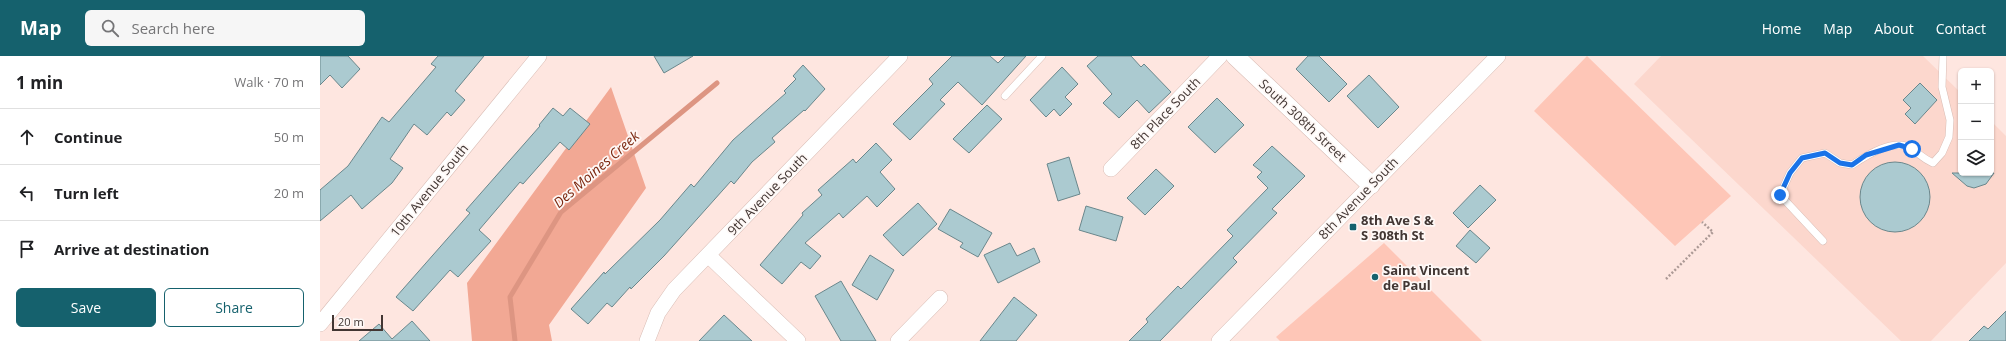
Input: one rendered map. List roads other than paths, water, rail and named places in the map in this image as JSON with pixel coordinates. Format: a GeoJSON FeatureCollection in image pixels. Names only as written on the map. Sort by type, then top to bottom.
{"type":"FeatureCollection","features":[{"type":"Feature","properties":{"kind":"street","name":"10th Avenue South"},"geometry":{"type":"LineString","coordinates":[[320,324],[538,56]]}},
{"type":"Feature","properties":{"kind":"street","name":"9th Avenue South"},"geometry":{"type":"LineString","coordinates":[[647,341],[651,327],[667,299],[900,56]]}},
{"type":"Feature","properties":{"kind":"street","name":"8th Place South"},"geometry":{"type":"LineString","coordinates":[[1111,170],[1220,56]]}},
{"type":"Feature","properties":{"kind":"street","name":"South 308th Street"},"geometry":{"type":"LineString","coordinates":[[1235,56],[1371,185]]}},
{"type":"Feature","properties":{"kind":"street","name":"8th Avenue South"},"geometry":{"type":"LineString","coordinates":[[1219,341],[1498,56]]}},
{"type":"Feature","properties":{"kind":"street"},"geometry":{"type":"LineString","coordinates":[[708,255],[798,341]]}},
{"type":"Feature","properties":{"kind":"street"},"geometry":{"type":"LineString","coordinates":[[898,341],[940,298]]}},
{"type":"Feature","properties":{"kind":"lane"},"geometry":{"type":"LineString","coordinates":[[1005,96],[1042,56]]}},
{"type":"Feature","properties":{"kind":"lane"},"geometry":{"type":"LineString","coordinates":[[1823,242],[1780,195],[1790,173],[1802,158],[1825,153],[1840,163],[1852,165],[1866,155],[1899,145],[1912,149],[1921,158],[1933,163],[1942,152],[1949,137],[1950,120],[1942,87],[1943,56]]}},
{"type":"Feature","properties":{"kind":"waterway","name":"Des Moines Creek"},"geometry":{"type":"LineString","coordinates":[[515,341],[510,297],[561,212],[717,83]]}},
{"type":"Feature","properties":{"kind":"place","name":"8th Ave S & S 308th St"},"geometry":{"type":"Point","coordinates":[1353,227]}},
{"type":"Feature","properties":{"kind":"place","name":"Saint Vincent de Paul"},"geometry":{"type":"Point","coordinates":[1375,277]}}]}
